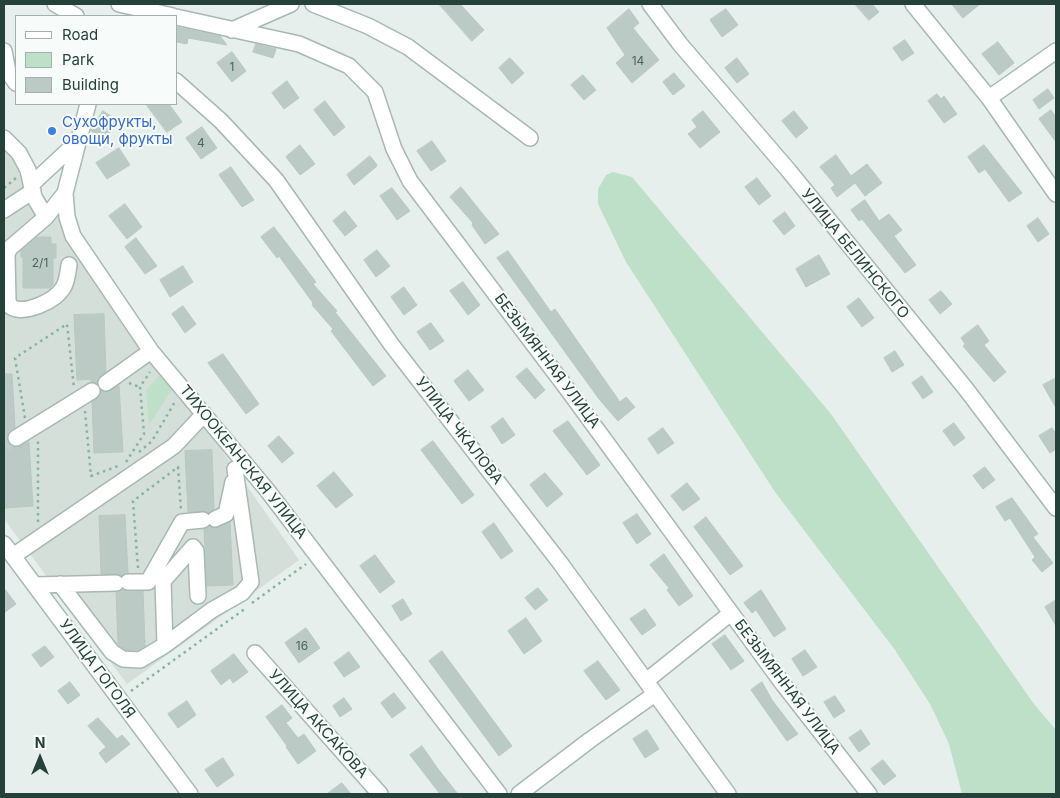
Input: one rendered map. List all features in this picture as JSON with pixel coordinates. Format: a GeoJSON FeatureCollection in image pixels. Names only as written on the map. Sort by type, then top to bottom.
{"type":"FeatureCollection","features":[{"type":"Feature","properties":{"kind":"street"},"geometry":{"type":"LineString","coordinates":[[55,4],[74,15]]}},
{"type":"Feature","properties":{"kind":"street"},"geometry":{"type":"LineString","coordinates":[[119,4],[137,6],[168,15]]}},
{"type":"Feature","properties":{"kind":"street"},"geometry":{"type":"LineString","coordinates":[[232,30],[291,4]]}},
{"type":"Feature","properties":{"kind":"street"},"geometry":{"type":"LineString","coordinates":[[313,4],[368,26],[408,46],[530,138]]}},
{"type":"Feature","properties":{"kind":"street","name":"УЛИЦА БЕЛИНСКОГО"},"geometry":{"type":"LineString","coordinates":[[650,4],[680,44],[789,171],[966,389],[1056,508]]}},
{"type":"Feature","properties":{"kind":"street"},"geometry":{"type":"LineString","coordinates":[[914,4],[989,98],[1056,194]]}},
{"type":"Feature","properties":{"kind":"street","name":"БЕЗЫМЯННАЯ УЛИЦА"},"geometry":{"type":"LineString","coordinates":[[178,17],[299,44],[330,56],[349,66],[376,92],[394,149],[410,180],[580,405],[731,613],[869,794]]}},
{"type":"Feature","properties":{"kind":"street"},"geometry":{"type":"LineString","coordinates":[[4,51],[8,72],[15,82]]}},
{"type":"Feature","properties":{"kind":"street"},"geometry":{"type":"LineString","coordinates":[[989,98],[1056,52]]}},
{"type":"Feature","properties":{"kind":"street","name":"УЛИЦА ЧКАЛОВА"},"geometry":{"type":"LineString","coordinates":[[178,82],[222,121],[276,180],[391,344],[561,564],[728,794]]}},
{"type":"Feature","properties":{"kind":"street","name":"ТИХООКЕАНСКАЯ УЛИЦА"},"geometry":{"type":"LineString","coordinates":[[88,105],[76,143],[66,193],[67,218],[73,236],[155,356],[232,446],[318,555],[499,794]]}},
{"type":"Feature","properties":{"kind":"street"},"geometry":{"type":"LineString","coordinates":[[4,138],[19,153],[28,170],[36,202],[46,217]]}},
{"type":"Feature","properties":{"kind":"street"},"geometry":{"type":"LineString","coordinates":[[4,210],[32,187],[76,143]]}},
{"type":"Feature","properties":{"kind":"street"},"geometry":{"type":"LineString","coordinates":[[66,193],[46,217],[14,244],[7,254],[8,302],[16,310],[24,310],[53,299],[65,285],[69,265]]}},
{"type":"Feature","properties":{"kind":"street"},"geometry":{"type":"LineString","coordinates":[[106,383],[155,356]]}},
{"type":"Feature","properties":{"kind":"street"},"geometry":{"type":"LineString","coordinates":[[16,438],[88,398]]}},
{"type":"Feature","properties":{"kind":"street"},"geometry":{"type":"LineString","coordinates":[[13,556],[174,446],[204,414]]}},
{"type":"Feature","properties":{"kind":"street"},"geometry":{"type":"LineString","coordinates":[[60,584],[112,652],[130,661],[140,660],[165,645],[212,610],[242,593],[251,582],[232,446]]}},
{"type":"Feature","properties":{"kind":"street"},"geometry":{"type":"LineString","coordinates":[[139,582],[182,522],[223,517],[227,512],[235,469]]}},
{"type":"Feature","properties":{"kind":"street","name":"УЛИЦА ГОГОЛЯ"},"geometry":{"type":"LineString","coordinates":[[4,544],[190,794]]}},
{"type":"Feature","properties":{"kind":"street"},"geometry":{"type":"LineString","coordinates":[[36,585],[139,582],[194,547],[198,596]]}},
{"type":"Feature","properties":{"kind":"street"},"geometry":{"type":"LineString","coordinates":[[139,582],[165,645]]}},
{"type":"Feature","properties":{"kind":"street"},"geometry":{"type":"LineString","coordinates":[[646,681],[731,613]]}},
{"type":"Feature","properties":{"kind":"street","name":"УЛИЦА АКСАКОВА"},"geometry":{"type":"LineString","coordinates":[[255,654],[380,794]]}},
{"type":"Feature","properties":{"kind":"street"},"geometry":{"type":"LineString","coordinates":[[519,794],[655,694]]}},
{"type":"Feature","properties":{"kind":"path"},"geometry":{"type":"LineString","coordinates":[[26,423],[15,358],[67,324],[75,393]]}},
{"type":"Feature","properties":{"kind":"path"},"geometry":{"type":"LineString","coordinates":[[125,463],[144,434],[140,387],[155,356]]}},
{"type":"Feature","properties":{"kind":"path"},"geometry":{"type":"LineString","coordinates":[[88,398],[91,476],[125,463],[152,441],[183,387]]}},
{"type":"Feature","properties":{"kind":"path"},"geometry":{"type":"LineString","coordinates":[[38,538],[36,442],[43,437]]}},
{"type":"Feature","properties":{"kind":"path"},"geometry":{"type":"LineString","coordinates":[[139,582],[133,501],[178,467],[182,522]]}},
{"type":"Feature","properties":{"kind":"path"},"geometry":{"type":"LineString","coordinates":[[120,700],[318,555]]}},
{"type":"Feature","properties":{"kind":"shaded area"},"geometry":{"type":"Polygon","coordinates":[[[4,141],[299,560],[127,684],[4,519],[4,141]]]}},
{"type":"Feature","properties":{"kind":"green space"},"geometry":{"type":"Polygon","coordinates":[[[613,172],[632,177],[831,414],[1034,704],[1056,730],[1056,794],[962,794],[949,744],[930,704],[895,650],[775,492],[626,262],[598,204],[598,189],[606,175],[613,172]]]}},
{"type":"Feature","properties":{"kind":"green space"},"geometry":{"type":"Polygon","coordinates":[[[160,375],[174,386],[149,425],[146,390],[160,375]]]}},
{"type":"Feature","properties":{"kind":"building"},"geometry":{"type":"Polygon","coordinates":[[[439,4],[460,4],[484,30],[472,41],[439,4]]]}},
{"type":"Feature","properties":{"kind":"building"},"geometry":{"type":"Polygon","coordinates":[[[855,4],[872,4],[879,12],[869,20],[855,4]]]}},
{"type":"Feature","properties":{"kind":"building"},"geometry":{"type":"Polygon","coordinates":[[[952,4],[980,4],[963,18],[952,4]]]}},
{"type":"Feature","properties":{"kind":"building"},"geometry":{"type":"Polygon","coordinates":[[[629,9],[639,23],[633,28],[659,60],[632,83],[616,63],[625,55],[607,28],[629,9]]]}},
{"type":"Feature","properties":{"kind":"building"},"geometry":{"type":"Polygon","coordinates":[[[726,9],[738,25],[722,37],[710,20],[726,9]]]}},
{"type":"Feature","properties":{"kind":"building"},"geometry":{"type":"Polygon","coordinates":[[[178,27],[220,36],[227,45],[188,38],[187,44],[178,42],[178,27]]]}},
{"type":"Feature","properties":{"kind":"building"},"geometry":{"type":"Polygon","coordinates":[[[905,40],[914,53],[902,61],[893,48],[905,40]]]}},
{"type":"Feature","properties":{"kind":"building"},"geometry":{"type":"Polygon","coordinates":[[[998,42],[1014,63],[999,75],[982,54],[998,42]]]}},
{"type":"Feature","properties":{"kind":"building"},"geometry":{"type":"Polygon","coordinates":[[[256,44],[276,49],[273,58],[253,52],[256,44]]]}},
{"type":"Feature","properties":{"kind":"building"},"geometry":{"type":"Polygon","coordinates":[[[232,52],[246,71],[232,82],[217,63],[232,52]]]}},
{"type":"Feature","properties":{"kind":"building"},"geometry":{"type":"Polygon","coordinates":[[[510,58],[524,73],[512,84],[499,68],[510,58]]]}},
{"type":"Feature","properties":{"kind":"building"},"geometry":{"type":"Polygon","coordinates":[[[737,58],[749,74],[737,83],[725,68],[737,58]]]}},
{"type":"Feature","properties":{"kind":"building"},"geometry":{"type":"Polygon","coordinates":[[[674,73],[685,86],[673,95],[663,82],[674,73]]]}},
{"type":"Feature","properties":{"kind":"building"},"geometry":{"type":"Polygon","coordinates":[[[583,75],[596,90],[584,100],[571,85],[583,75]]]}},
{"type":"Feature","properties":{"kind":"building"},"geometry":{"type":"Polygon","coordinates":[[[287,81],[299,98],[284,109],[272,93],[287,81]]]}},
{"type":"Feature","properties":{"kind":"building"},"geometry":{"type":"Polygon","coordinates":[[[1048,89],[1054,98],[1039,109],[1033,100],[1048,89]]]}},
{"type":"Feature","properties":{"kind":"building"},"geometry":{"type":"Polygon","coordinates":[[[937,94],[941,99],[944,96],[957,114],[944,123],[928,101],[937,94]]]}},
{"type":"Feature","properties":{"kind":"building"},"geometry":{"type":"Polygon","coordinates":[[[325,101],[345,127],[334,136],[314,110],[325,101]]]}},
{"type":"Feature","properties":{"kind":"building"},"geometry":{"type":"Polygon","coordinates":[[[147,105],[170,105],[182,122],[167,132],[147,105]]]}},
{"type":"Feature","properties":{"kind":"building"},"geometry":{"type":"Polygon","coordinates":[[[1051,110],[1056,117],[1056,142],[1039,119],[1051,110]]]}},
{"type":"Feature","properties":{"kind":"building"},"geometry":{"type":"Polygon","coordinates":[[[103,111],[117,120],[106,139],[91,131],[103,111]]]}},
{"type":"Feature","properties":{"kind":"building"},"geometry":{"type":"Polygon","coordinates":[[[703,111],[720,132],[700,148],[688,134],[697,127],[692,120],[703,111]]]}},
{"type":"Feature","properties":{"kind":"building"},"geometry":{"type":"Polygon","coordinates":[[[794,111],[808,128],[796,138],[782,121],[794,111]]]}},
{"type":"Feature","properties":{"kind":"building"},"geometry":{"type":"Polygon","coordinates":[[[202,127],[217,148],[201,159],[186,138],[202,127]]]}},
{"type":"Feature","properties":{"kind":"building"},"geometry":{"type":"Polygon","coordinates":[[[432,141],[446,161],[431,171],[417,151],[432,141]]]}},
{"type":"Feature","properties":{"kind":"building"},"geometry":{"type":"Polygon","coordinates":[[[300,145],[315,164],[300,175],[286,157],[300,145]]]}},
{"type":"Feature","properties":{"kind":"building"},"geometry":{"type":"Polygon","coordinates":[[[984,145],[1022,193],[1009,202],[985,169],[979,173],[968,157],[984,145]]]}},
{"type":"Feature","properties":{"kind":"building"},"geometry":{"type":"Polygon","coordinates":[[[119,148],[130,165],[107,179],[96,163],[119,148]]]}},
{"type":"Feature","properties":{"kind":"building"},"geometry":{"type":"Polygon","coordinates":[[[836,155],[851,176],[867,164],[882,183],[865,196],[855,183],[837,197],[831,188],[835,185],[820,167],[836,155]]]}},
{"type":"Feature","properties":{"kind":"building"},"geometry":{"type":"Polygon","coordinates":[[[370,156],[377,165],[376,167],[354,185],[347,175],[370,156]]]}},
{"type":"Feature","properties":{"kind":"building"},"geometry":{"type":"Polygon","coordinates":[[[231,167],[254,200],[242,207],[219,175],[231,167]]]}},
{"type":"Feature","properties":{"kind":"building"},"geometry":{"type":"Polygon","coordinates":[[[757,178],[771,196],[759,205],[745,187],[757,178]]]}},
{"type":"Feature","properties":{"kind":"building"},"geometry":{"type":"Polygon","coordinates":[[[461,187],[499,234],[485,244],[472,225],[473,223],[450,197],[461,187]]]}},
{"type":"Feature","properties":{"kind":"building"},"geometry":{"type":"Polygon","coordinates":[[[392,188],[410,211],[397,220],[380,196],[392,188]]]}},
{"type":"Feature","properties":{"kind":"building"},"geometry":{"type":"Polygon","coordinates":[[[865,200],[879,221],[889,214],[902,230],[894,236],[916,265],[905,273],[862,219],[859,221],[851,210],[865,200]]]}},
{"type":"Feature","properties":{"kind":"building"},"geometry":{"type":"Polygon","coordinates":[[[125,204],[142,227],[127,239],[109,216],[125,204]]]}},
{"type":"Feature","properties":{"kind":"building"},"geometry":{"type":"Polygon","coordinates":[[[345,211],[357,226],[345,236],[333,221],[345,211]]]}},
{"type":"Feature","properties":{"kind":"building"},"geometry":{"type":"Polygon","coordinates":[[[785,212],[795,226],[784,235],[773,221],[785,212]]]}},
{"type":"Feature","properties":{"kind":"building"},"geometry":{"type":"Polygon","coordinates":[[[1038,218],[1049,234],[1038,242],[1027,226],[1038,218]]]}},
{"type":"Feature","properties":{"kind":"building"},"geometry":{"type":"Polygon","coordinates":[[[274,227],[316,282],[313,284],[337,311],[335,312],[386,376],[373,386],[331,331],[333,329],[312,305],[313,303],[279,256],[277,258],[261,237],[274,227]]]}},
{"type":"Feature","properties":{"kind":"building"},"geometry":{"type":"Polygon","coordinates":[[[37,237],[51,237],[51,244],[56,244],[56,258],[53,258],[53,285],[50,288],[23,288],[23,257],[21,257],[21,251],[37,237]]]}},
{"type":"Feature","properties":{"kind":"building"},"geometry":{"type":"Polygon","coordinates":[[[136,238],[157,266],[145,274],[125,247],[136,238]]]}},
{"type":"Feature","properties":{"kind":"building"},"geometry":{"type":"Polygon","coordinates":[[[377,250],[390,266],[376,277],[364,260],[377,250]]]}},
{"type":"Feature","properties":{"kind":"building"},"geometry":{"type":"Polygon","coordinates":[[[508,251],[551,312],[555,309],[620,402],[626,397],[635,407],[618,421],[599,399],[497,258],[508,251]]]}},
{"type":"Feature","properties":{"kind":"building"},"geometry":{"type":"Polygon","coordinates":[[[819,255],[830,274],[806,287],[796,269],[819,255]]]}},
{"type":"Feature","properties":{"kind":"building"},"geometry":{"type":"Polygon","coordinates":[[[183,266],[193,282],[170,297],[160,280],[183,266]]]}},
{"type":"Feature","properties":{"kind":"building"},"geometry":{"type":"Polygon","coordinates":[[[463,282],[480,305],[468,315],[450,291],[463,282]]]}},
{"type":"Feature","properties":{"kind":"building"},"geometry":{"type":"Polygon","coordinates":[[[404,287],[417,305],[404,315],[391,297],[404,287]]]}},
{"type":"Feature","properties":{"kind":"building"},"geometry":{"type":"Polygon","coordinates":[[[941,291],[952,304],[940,314],[929,300],[941,291]]]}},
{"type":"Feature","properties":{"kind":"building"},"geometry":{"type":"Polygon","coordinates":[[[859,298],[874,318],[862,327],[847,307],[859,298]]]}},
{"type":"Feature","properties":{"kind":"building"},"geometry":{"type":"Polygon","coordinates":[[[183,306],[196,324],[185,333],[172,314],[183,306]]]}},
{"type":"Feature","properties":{"kind":"building"},"geometry":{"type":"Polygon","coordinates":[[[104,314],[106,372],[98,379],[97,383],[91,382],[91,379],[77,380],[74,315],[104,314]]]}},
{"type":"Feature","properties":{"kind":"building"},"geometry":{"type":"Polygon","coordinates":[[[431,323],[444,341],[430,350],[417,332],[431,323]]]}},
{"type":"Feature","properties":{"kind":"building"},"geometry":{"type":"Polygon","coordinates":[[[978,325],[989,341],[984,345],[1006,372],[994,382],[963,346],[965,344],[961,338],[978,325]]]}},
{"type":"Feature","properties":{"kind":"building"},"geometry":{"type":"Polygon","coordinates":[[[895,351],[904,365],[892,372],[884,358],[895,351]]]}},
{"type":"Feature","properties":{"kind":"building"},"geometry":{"type":"Polygon","coordinates":[[[223,354],[259,404],[246,414],[208,363],[223,354]]]}},
{"type":"Feature","properties":{"kind":"building"},"geometry":{"type":"Polygon","coordinates":[[[527,368],[545,390],[535,399],[516,377],[527,368]]]}},
{"type":"Feature","properties":{"kind":"building"},"geometry":{"type":"Polygon","coordinates":[[[468,370],[484,390],[469,401],[454,381],[468,370]]]}},
{"type":"Feature","properties":{"kind":"building"},"geometry":{"type":"Polygon","coordinates":[[[4,374],[12,374],[15,427],[8,433],[7,439],[11,446],[16,447],[29,442],[33,506],[5,508],[4,374]]]}},
{"type":"Feature","properties":{"kind":"building"},"geometry":{"type":"Polygon","coordinates":[[[922,376],[933,392],[923,399],[912,383],[922,376]]]}},
{"type":"Feature","properties":{"kind":"building"},"geometry":{"type":"Polygon","coordinates":[[[1056,378],[1056,408],[1043,385],[1056,378]]]}},
{"type":"Feature","properties":{"kind":"building"},"geometry":{"type":"Polygon","coordinates":[[[119,386],[123,452],[94,453],[92,402],[100,396],[101,391],[107,392],[119,386]]]}},
{"type":"Feature","properties":{"kind":"building"},"geometry":{"type":"Polygon","coordinates":[[[503,418],[515,435],[502,444],[491,427],[503,418]]]}},
{"type":"Feature","properties":{"kind":"building"},"geometry":{"type":"Polygon","coordinates":[[[568,421],[600,465],[587,475],[553,431],[568,421]]]}},
{"type":"Feature","properties":{"kind":"building"},"geometry":{"type":"Polygon","coordinates":[[[954,423],[965,438],[954,446],[943,431],[954,423]]]}},
{"type":"Feature","properties":{"kind":"building"},"geometry":{"type":"Polygon","coordinates":[[[663,428],[674,443],[658,454],[648,439],[663,428]]]}},
{"type":"Feature","properties":{"kind":"building"},"geometry":{"type":"Polygon","coordinates":[[[1052,428],[1056,434],[1056,449],[1050,453],[1039,436],[1052,428]]]}},
{"type":"Feature","properties":{"kind":"building"},"geometry":{"type":"Polygon","coordinates":[[[279,436],[294,453],[282,463],[268,446],[279,436]]]}},
{"type":"Feature","properties":{"kind":"building"},"geometry":{"type":"Polygon","coordinates":[[[433,441],[474,495],[462,504],[421,450],[433,441]]]}},
{"type":"Feature","properties":{"kind":"building"},"geometry":{"type":"Polygon","coordinates":[[[212,450],[214,509],[208,513],[202,511],[188,512],[185,451],[212,450]]]}},
{"type":"Feature","properties":{"kind":"building"},"geometry":{"type":"Polygon","coordinates":[[[985,467],[995,480],[983,489],[973,476],[985,467]]]}},
{"type":"Feature","properties":{"kind":"building"},"geometry":{"type":"Polygon","coordinates":[[[334,472],[353,495],[336,508],[317,486],[334,472]]]}},
{"type":"Feature","properties":{"kind":"building"},"geometry":{"type":"Polygon","coordinates":[[[545,473],[563,494],[547,507],[530,485],[545,473]]]}},
{"type":"Feature","properties":{"kind":"building"},"geometry":{"type":"Polygon","coordinates":[[[687,483],[700,499],[683,511],[671,496],[687,483]]]}},
{"type":"Feature","properties":{"kind":"building"},"geometry":{"type":"Polygon","coordinates":[[[1012,498],[1038,534],[1033,537],[1053,563],[1042,572],[1032,560],[1035,557],[1010,518],[1005,521],[996,507],[1012,498]]]}},
{"type":"Feature","properties":{"kind":"building"},"geometry":{"type":"Polygon","coordinates":[[[637,514],[651,534],[637,544],[623,523],[637,514]]]}},
{"type":"Feature","properties":{"kind":"building"},"geometry":{"type":"Polygon","coordinates":[[[125,515],[128,573],[121,576],[101,574],[99,516],[125,515]]]}},
{"type":"Feature","properties":{"kind":"building"},"geometry":{"type":"Polygon","coordinates":[[[706,517],[743,566],[730,575],[694,527],[706,517]]]}},
{"type":"Feature","properties":{"kind":"building"},"geometry":{"type":"Polygon","coordinates":[[[230,522],[233,585],[207,586],[204,529],[209,526],[218,528],[230,522]]]}},
{"type":"Feature","properties":{"kind":"building"},"geometry":{"type":"Polygon","coordinates":[[[494,523],[513,551],[501,559],[482,532],[494,523]]]}},
{"type":"Feature","properties":{"kind":"building"},"geometry":{"type":"Polygon","coordinates":[[[664,554],[693,596],[679,606],[667,590],[669,588],[650,565],[664,554]]]}},
{"type":"Feature","properties":{"kind":"building"},"geometry":{"type":"Polygon","coordinates":[[[375,555],[395,582],[380,593],[360,566],[375,555]]]}},
{"type":"Feature","properties":{"kind":"building"},"geometry":{"type":"Polygon","coordinates":[[[4,588],[16,604],[4,613],[4,588]]]}},
{"type":"Feature","properties":{"kind":"building"},"geometry":{"type":"Polygon","coordinates":[[[538,588],[548,600],[535,610],[525,598],[538,588]]]}},
{"type":"Feature","properties":{"kind":"building"},"geometry":{"type":"Polygon","coordinates":[[[122,589],[143,591],[145,646],[138,650],[126,650],[118,644],[116,592],[122,589]]]}},
{"type":"Feature","properties":{"kind":"building"},"geometry":{"type":"Polygon","coordinates":[[[761,590],[786,629],[774,637],[756,610],[752,613],[744,603],[761,590]]]}},
{"type":"Feature","properties":{"kind":"building"},"geometry":{"type":"Polygon","coordinates":[[[403,599],[412,614],[401,621],[392,606],[403,599]]]}},
{"type":"Feature","properties":{"kind":"building"},"geometry":{"type":"Polygon","coordinates":[[[1056,600],[1056,626],[1045,607],[1056,600]]]}},
{"type":"Feature","properties":{"kind":"building"},"geometry":{"type":"Polygon","coordinates":[[[645,609],[656,625],[642,635],[630,619],[645,609]]]}},
{"type":"Feature","properties":{"kind":"building"},"geometry":{"type":"Polygon","coordinates":[[[526,618],[542,641],[524,654],[508,631],[526,618]]]}},
{"type":"Feature","properties":{"kind":"building"},"geometry":{"type":"Polygon","coordinates":[[[306,628],[320,648],[299,663],[285,643],[306,628]]]}},
{"type":"Feature","properties":{"kind":"building"},"geometry":{"type":"Polygon","coordinates":[[[725,635],[744,661],[731,670],[712,644],[725,635]]]}},
{"type":"Feature","properties":{"kind":"building"},"geometry":{"type":"Polygon","coordinates":[[[45,646],[54,657],[41,667],[32,655],[45,646]]]}},
{"type":"Feature","properties":{"kind":"building"},"geometry":{"type":"Polygon","coordinates":[[[805,650],[817,667],[803,676],[792,659],[805,650]]]}},
{"type":"Feature","properties":{"kind":"building"},"geometry":{"type":"Polygon","coordinates":[[[442,651],[512,746],[499,756],[429,661],[442,651]]]}},
{"type":"Feature","properties":{"kind":"building"},"geometry":{"type":"Polygon","coordinates":[[[349,652],[360,667],[344,677],[334,663],[349,652]]]}},
{"type":"Feature","properties":{"kind":"building"},"geometry":{"type":"Polygon","coordinates":[[[234,654],[248,672],[233,683],[230,678],[221,685],[211,671],[234,654]]]}},
{"type":"Feature","properties":{"kind":"building"},"geometry":{"type":"Polygon","coordinates":[[[598,661],[620,690],[606,700],[584,671],[598,661]]]}},
{"type":"Feature","properties":{"kind":"building"},"geometry":{"type":"Polygon","coordinates":[[[70,682],[80,695],[68,704],[58,691],[70,682]]]}},
{"type":"Feature","properties":{"kind":"building"},"geometry":{"type":"Polygon","coordinates":[[[762,682],[772,700],[798,734],[787,741],[751,690],[762,682]]]}},
{"type":"Feature","properties":{"kind":"building"},"geometry":{"type":"Polygon","coordinates":[[[394,693],[406,708],[392,718],[381,703],[394,693]]]}},
{"type":"Feature","properties":{"kind":"building"},"geometry":{"type":"Polygon","coordinates":[[[835,696],[845,711],[834,718],[824,702],[835,696]]]}},
{"type":"Feature","properties":{"kind":"building"},"geometry":{"type":"Polygon","coordinates":[[[344,698],[352,709],[340,717],[333,706],[344,698]]]}},
{"type":"Feature","properties":{"kind":"building"},"geometry":{"type":"Polygon","coordinates":[[[187,701],[196,715],[178,728],[168,714],[187,701]]]}},
{"type":"Feature","properties":{"kind":"building"},"geometry":{"type":"Polygon","coordinates":[[[282,705],[292,718],[286,723],[298,738],[304,734],[316,751],[298,764],[266,717],[282,705]]]}},
{"type":"Feature","properties":{"kind":"building"},"geometry":{"type":"Polygon","coordinates":[[[98,718],[117,739],[122,735],[130,744],[106,763],[99,753],[106,747],[88,726],[98,718]]]}},
{"type":"Feature","properties":{"kind":"building"},"geometry":{"type":"Polygon","coordinates":[[[647,730],[659,749],[645,758],[633,739],[647,730]]]}},
{"type":"Feature","properties":{"kind":"building"},"geometry":{"type":"Polygon","coordinates":[[[861,730],[870,744],[859,752],[849,738],[861,730]]]}},
{"type":"Feature","properties":{"kind":"building"},"geometry":{"type":"Polygon","coordinates":[[[422,746],[458,794],[440,794],[410,755],[422,746]]]}},
{"type":"Feature","properties":{"kind":"building"},"geometry":{"type":"Polygon","coordinates":[[[223,758],[234,775],[217,787],[205,770],[223,758]]]}},
{"type":"Feature","properties":{"kind":"building"},"geometry":{"type":"Polygon","coordinates":[[[883,760],[896,776],[884,785],[871,769],[883,760]]]}},
{"type":"Feature","properties":{"kind":"building"},"geometry":{"type":"Polygon","coordinates":[[[342,783],[351,794],[327,794],[342,783]]]}},
{"type":"Feature","properties":{"kind":"tunnel"},"geometry":{"type":"LineString","coordinates":[[4,445],[16,438]]}},
{"type":"Feature","properties":{"kind":"place","name":"Сухофрукты, овощи, фрукты"},"geometry":{"type":"Point","coordinates":[52,131]}}]}
